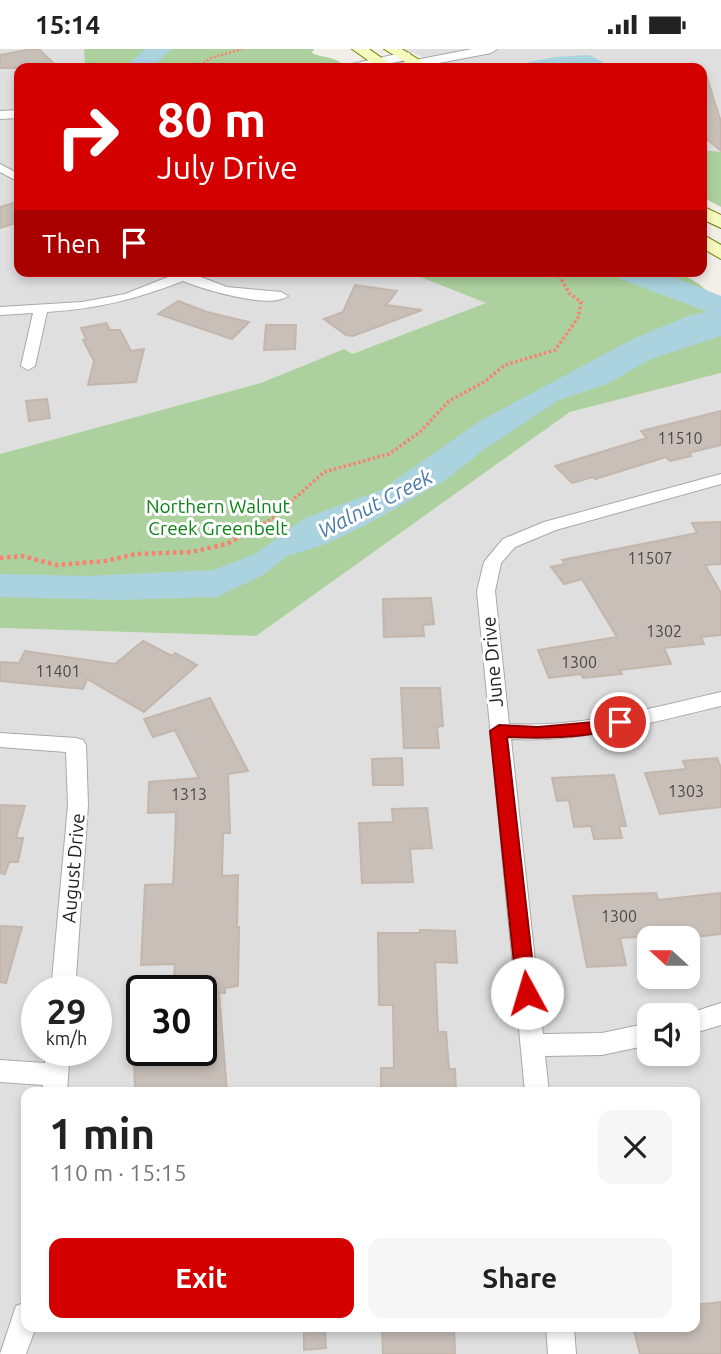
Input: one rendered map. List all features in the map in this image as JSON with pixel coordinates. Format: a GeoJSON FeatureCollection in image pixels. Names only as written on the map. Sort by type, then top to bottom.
{"type":"FeatureCollection","features":[{"type":"Feature","properties":{"kind":"main road"},"geometry":{"type":"LineString","coordinates":[[359,49],[381,63]]}},
{"type":"Feature","properties":{"kind":"street"},"geometry":{"type":"LineString","coordinates":[[406,61],[438,49]]}},
{"type":"Feature","properties":{"kind":"street"},"geometry":{"type":"LineString","coordinates":[[406,61],[491,49]]}},
{"type":"Feature","properties":{"kind":"street"},"geometry":{"type":"LineString","coordinates":[[0,167],[14,182]]}},
{"type":"Feature","properties":{"kind":"street"},"geometry":{"type":"LineString","coordinates":[[0,311],[82,306],[128,297],[172,277]]}},
{"type":"Feature","properties":{"kind":"street"},"geometry":{"type":"LineString","coordinates":[[186,277],[211,288],[246,295],[281,296]]}},
{"type":"Feature","properties":{"kind":"street"},"geometry":{"type":"LineString","coordinates":[[28,366],[41,310]]}},
{"type":"Feature","properties":{"kind":"street","name":"June Drive"},"geometry":{"type":"LineString","coordinates":[[536,1087],[486,591],[493,562],[509,543],[550,526],[721,479]]}},
{"type":"Feature","properties":{"kind":"street"},"geometry":{"type":"LineString","coordinates":[[499,731],[538,733],[594,728],[721,699]]}},
{"type":"Feature","properties":{"kind":"street","name":"August Drive"},"geometry":{"type":"LineString","coordinates":[[0,740],[76,744],[78,805],[64,975]]}},
{"type":"Feature","properties":{"kind":"street"},"geometry":{"type":"LineString","coordinates":[[700,1020],[721,1014]]}},
{"type":"Feature","properties":{"kind":"street"},"geometry":{"type":"LineString","coordinates":[[532,1045],[602,1044],[637,1037]]}},
{"type":"Feature","properties":{"kind":"street"},"geometry":{"type":"LineString","coordinates":[[0,1071],[56,1083]]}},
{"type":"Feature","properties":{"kind":"street"},"geometry":{"type":"LineString","coordinates":[[12,1354],[21,1330]]}},
{"type":"Feature","properties":{"kind":"street"},"geometry":{"type":"LineString","coordinates":[[560,1332],[562,1354]]}},
{"type":"Feature","properties":{"kind":"path"},"geometry":{"type":"LineString","coordinates":[[204,63],[211,58],[242,49]]}},
{"type":"Feature","properties":{"kind":"path"},"geometry":{"type":"LineString","coordinates":[[0,558],[22,556],[57,565],[105,561],[136,554],[191,552],[227,544],[272,519],[324,472],[389,454],[420,432],[449,401],[484,382],[505,365],[555,350],[578,318],[581,302],[569,293],[560,277]]}},
{"type":"Feature","properties":{"kind":"shaded area"},"geometry":{"type":"Polygon","coordinates":[[[0,49],[84,49],[85,63],[14,63],[14,277],[420,277],[487,303],[351,354],[344,349],[261,383],[0,454],[0,49]]]}},
{"type":"Feature","properties":{"kind":"shaded area"},"geometry":{"type":"Polygon","coordinates":[[[406,49],[721,49],[721,162],[707,163],[707,63],[433,63],[406,49]]]}},
{"type":"Feature","properties":{"kind":"shaded area"},"geometry":{"type":"Polygon","coordinates":[[[721,373],[721,1354],[0,1354],[0,628],[256,636],[570,412],[721,373]]]}},
{"type":"Feature","properties":{"kind":"green space"},"geometry":{"type":"Polygon","coordinates":[[[84,49],[314,49],[312,53],[341,63],[85,63],[84,49]]]}},
{"type":"Feature","properties":{"kind":"green space"},"geometry":{"type":"Polygon","coordinates":[[[707,151],[721,152],[721,207],[707,200],[707,151]]]}},
{"type":"Feature","properties":{"kind":"green space","name":"Northern Walnut Creek Greenbelt"},"geometry":{"type":"Polygon","coordinates":[[[420,277],[687,277],[721,303],[721,373],[570,412],[256,636],[0,628],[0,454],[261,383],[344,349],[352,354],[486,303],[420,277]]]}},
{"type":"Feature","properties":{"kind":"water"},"geometry":{"type":"Polygon","coordinates":[[[589,55],[603,62],[529,63],[555,57],[589,55]]]}},
{"type":"Feature","properties":{"kind":"water","name":"Walnut Creek"},"geometry":{"type":"Polygon","coordinates":[[[721,309],[721,336],[651,359],[607,384],[559,400],[485,449],[444,481],[366,525],[326,544],[287,556],[263,575],[217,597],[117,600],[0,597],[0,574],[87,576],[213,570],[255,554],[305,518],[381,490],[480,421],[633,339],[688,316],[721,309]]]}},
{"type":"Feature","properties":{"kind":"building"},"geometry":{"type":"Polygon","coordinates":[[[39,49],[53,63],[14,63],[14,68],[0,68],[0,55],[39,49]]]}},
{"type":"Feature","properties":{"kind":"building"},"geometry":{"type":"Polygon","coordinates":[[[707,78],[721,122],[721,151],[707,139],[707,78]]]}},
{"type":"Feature","properties":{"kind":"building"},"geometry":{"type":"Polygon","coordinates":[[[14,203],[14,224],[0,228],[0,207],[14,203]]]}},
{"type":"Feature","properties":{"kind":"building"},"geometry":{"type":"Polygon","coordinates":[[[355,285],[397,291],[386,305],[422,310],[353,336],[346,335],[324,319],[343,312],[355,285]]]}},
{"type":"Feature","properties":{"kind":"building"},"geometry":{"type":"Polygon","coordinates":[[[178,301],[207,312],[249,322],[232,339],[158,314],[178,301]]]}},
{"type":"Feature","properties":{"kind":"building"},"geometry":{"type":"Polygon","coordinates":[[[106,323],[110,330],[120,330],[131,351],[144,349],[136,382],[88,385],[94,361],[83,340],[86,339],[81,328],[106,323]]]}},
{"type":"Feature","properties":{"kind":"building"},"geometry":{"type":"Polygon","coordinates":[[[266,325],[296,325],[295,349],[264,350],[266,325]]]}},
{"type":"Feature","properties":{"kind":"building"},"geometry":{"type":"Polygon","coordinates":[[[47,399],[50,418],[29,421],[26,401],[47,399]]]}},
{"type":"Feature","properties":{"kind":"building"},"geometry":{"type":"Polygon","coordinates":[[[721,411],[721,445],[689,453],[691,456],[670,461],[666,457],[595,479],[593,477],[572,483],[555,466],[647,438],[641,431],[721,411]]]}},
{"type":"Feature","properties":{"kind":"building"},"geometry":{"type":"Polygon","coordinates":[[[721,522],[721,564],[705,565],[721,593],[721,635],[701,637],[704,644],[664,648],[671,664],[620,670],[622,674],[583,678],[581,674],[549,678],[538,650],[617,637],[582,579],[564,584],[551,567],[565,564],[562,560],[697,533],[692,523],[721,522]]]}},
{"type":"Feature","properties":{"kind":"building"},"geometry":{"type":"Polygon","coordinates":[[[431,598],[434,624],[423,625],[424,636],[384,637],[383,599],[431,598]]]}},
{"type":"Feature","properties":{"kind":"building"},"geometry":{"type":"Polygon","coordinates":[[[143,641],[197,665],[144,712],[87,679],[83,689],[0,681],[0,662],[19,663],[25,651],[115,664],[143,641]]]}},
{"type":"Feature","properties":{"kind":"building"},"geometry":{"type":"Polygon","coordinates":[[[401,688],[440,688],[443,726],[437,727],[439,748],[404,748],[401,688]]]}},
{"type":"Feature","properties":{"kind":"building"},"geometry":{"type":"Polygon","coordinates":[[[210,698],[248,771],[228,774],[230,833],[223,833],[222,876],[238,875],[239,927],[238,986],[225,988],[225,993],[219,993],[227,1087],[135,1087],[134,1066],[217,1066],[217,975],[174,975],[175,964],[141,965],[145,885],[173,884],[175,846],[176,812],[148,813],[149,782],[199,778],[175,730],[153,737],[144,719],[210,698]]]}},
{"type":"Feature","properties":{"kind":"building"},"geometry":{"type":"Polygon","coordinates":[[[402,758],[403,785],[373,785],[372,759],[402,758]]]}},
{"type":"Feature","properties":{"kind":"building"},"geometry":{"type":"Polygon","coordinates":[[[717,758],[721,768],[721,807],[660,814],[645,773],[686,769],[683,761],[717,758]]]}},
{"type":"Feature","properties":{"kind":"building"},"geometry":{"type":"Polygon","coordinates":[[[614,775],[626,826],[619,826],[622,838],[594,839],[591,826],[574,827],[569,800],[557,801],[552,778],[614,775]]]}},
{"type":"Feature","properties":{"kind":"building"},"geometry":{"type":"Polygon","coordinates":[[[0,805],[25,806],[16,838],[23,838],[18,862],[9,862],[5,874],[0,873],[0,805]]]}},
{"type":"Feature","properties":{"kind":"building"},"geometry":{"type":"Polygon","coordinates":[[[427,808],[432,848],[410,849],[413,882],[362,883],[359,823],[393,822],[392,809],[427,808]]]}},
{"type":"Feature","properties":{"kind":"building"},"geometry":{"type":"Polygon","coordinates":[[[656,893],[658,900],[721,893],[721,934],[700,936],[700,926],[637,926],[637,937],[620,938],[626,965],[587,967],[573,896],[656,893]]]}},
{"type":"Feature","properties":{"kind":"building"},"geometry":{"type":"Polygon","coordinates":[[[0,926],[22,927],[6,983],[0,982],[0,926]]]}},
{"type":"Feature","properties":{"kind":"building"},"geometry":{"type":"Polygon","coordinates":[[[420,930],[455,931],[457,963],[435,962],[438,1032],[446,1032],[449,1069],[455,1069],[456,1087],[381,1087],[381,1068],[394,1068],[393,1005],[379,1005],[378,933],[420,933],[420,930]]]}},
{"type":"Feature","properties":{"kind":"building"},"geometry":{"type":"Polygon","coordinates":[[[721,1302],[721,1354],[640,1354],[634,1332],[700,1332],[700,1304],[721,1302]]]}},
{"type":"Feature","properties":{"kind":"building"},"geometry":{"type":"Polygon","coordinates":[[[304,1332],[325,1332],[326,1348],[304,1350],[304,1332]]]}},
{"type":"Feature","properties":{"kind":"building"},"geometry":{"type":"Polygon","coordinates":[[[382,1332],[454,1332],[455,1354],[383,1354],[382,1332]]]}},
{"type":"Feature","properties":{"kind":"waterway"},"geometry":{"type":"LineString","coordinates":[[142,63],[160,49]]}},
{"type":"Feature","properties":{"kind":"waterway"},"geometry":{"type":"LineString","coordinates":[[644,277],[721,307]]}},
{"type":"Feature","properties":{"kind":"route"},"geometry":{"type":"LineString","coordinates":[[527,993],[499,731],[538,733],[594,728],[620,722]]}}]}
